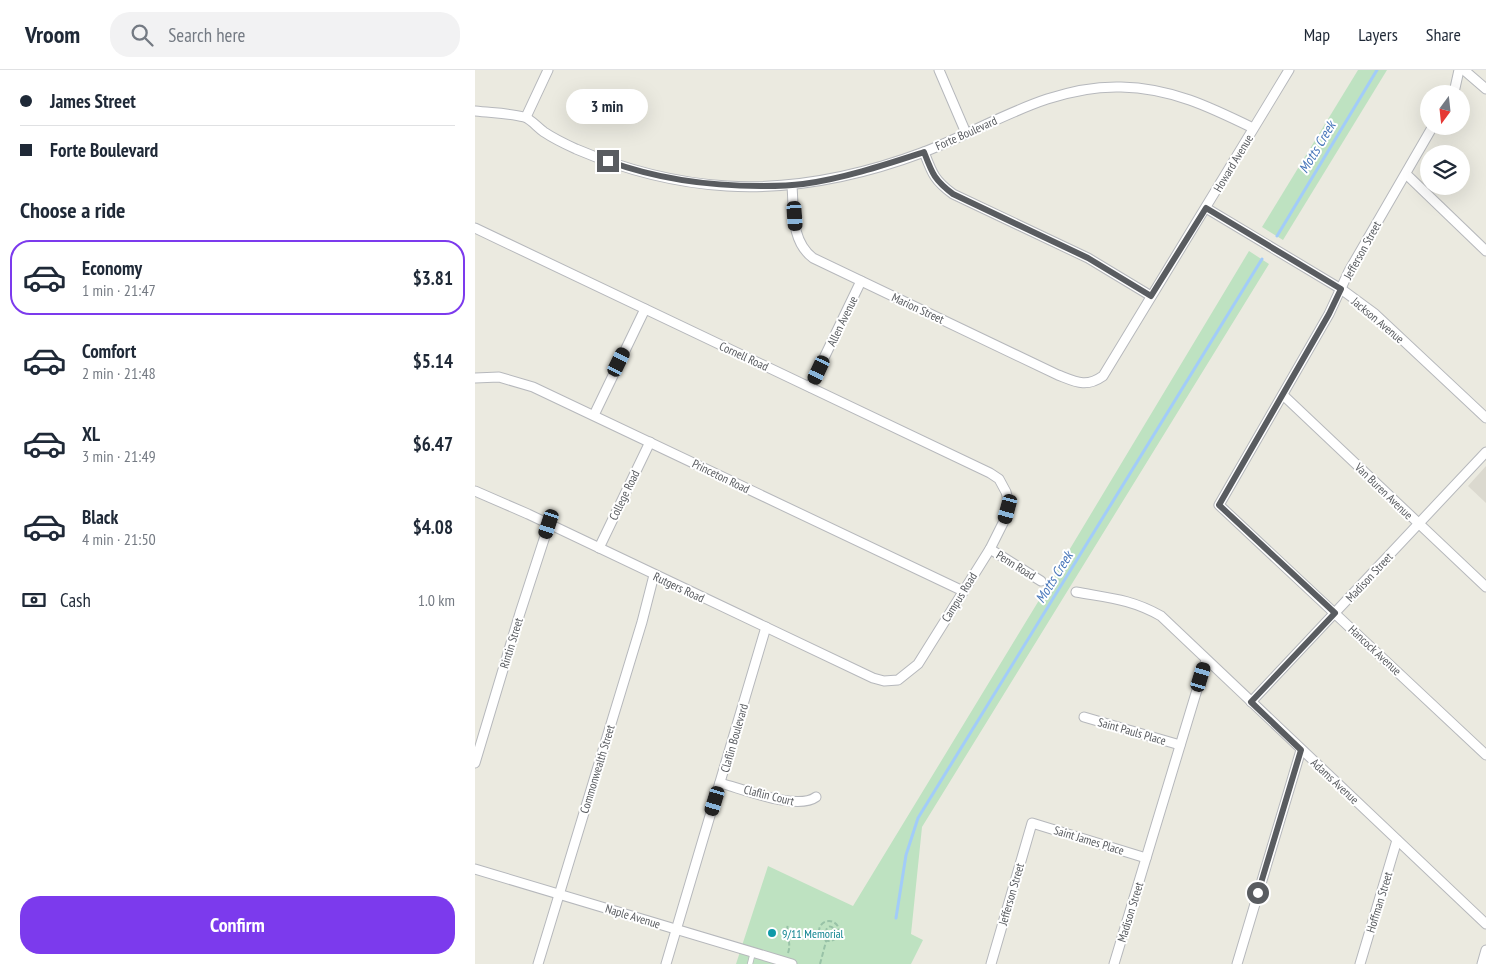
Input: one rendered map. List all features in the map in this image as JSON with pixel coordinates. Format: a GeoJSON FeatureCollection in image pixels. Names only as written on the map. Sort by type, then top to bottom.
{"type":"FeatureCollection","features":[{"type":"Feature","properties":{"kind":"street"},"geometry":{"type":"LineString","coordinates":[[475,111],[526,117],[547,70]]}},
{"type":"Feature","properties":{"kind":"street"},"geometry":{"type":"LineString","coordinates":[[939,70],[966,133]]}},
{"type":"Feature","properties":{"kind":"street","name":"Howard Avenue"},"geometry":{"type":"LineString","coordinates":[[1095,382],[1103,376],[1289,70]]}},
{"type":"Feature","properties":{"kind":"street"},"geometry":{"type":"LineString","coordinates":[[1456,85],[1459,70]]}},
{"type":"Feature","properties":{"kind":"street"},"geometry":{"type":"LineString","coordinates":[[1463,70],[1486,89]]}},
{"type":"Feature","properties":{"kind":"street","name":"Forte Boulevard"},"geometry":{"type":"LineString","coordinates":[[526,117],[545,133],[576,149],[624,167],[679,180],[727,186],[792,186],[855,174],[924,152],[1022,108],[1056,96],[1090,89],[1120,87],[1153,90],[1193,100],[1253,128]]}},
{"type":"Feature","properties":{"kind":"street","name":"Jefferson Street"},"geometry":{"type":"LineString","coordinates":[[1219,505],[1329,314],[1349,271],[1428,135]]}},
{"type":"Feature","properties":{"kind":"street"},"geometry":{"type":"LineString","coordinates":[[924,152],[933,175],[940,185],[953,194],[1088,258],[1151,296]]}},
{"type":"Feature","properties":{"kind":"street"},"geometry":{"type":"LineString","coordinates":[[1405,174],[1486,251]]}},
{"type":"Feature","properties":{"kind":"street","name":"Marion Street"},"geometry":{"type":"LineString","coordinates":[[792,186],[796,230],[801,246],[813,258],[1058,375],[1080,384],[1095,382]]}},
{"type":"Feature","properties":{"kind":"street","name":"Jackson Avenue"},"geometry":{"type":"LineString","coordinates":[[1206,208],[1341,289],[1375,314],[1486,418]]}},
{"type":"Feature","properties":{"kind":"street","name":"Cornell Road"},"geometry":{"type":"LineString","coordinates":[[475,228],[990,473],[999,479],[1006,492]]}},
{"type":"Feature","properties":{"kind":"street","name":"Allen Avenue"},"geometry":{"type":"LineString","coordinates":[[810,387],[861,281]]}},
{"type":"Feature","properties":{"kind":"street"},"geometry":{"type":"LineString","coordinates":[[594,415],[645,309]]}},
{"type":"Feature","properties":{"kind":"street","name":"Princeton Road"},"geometry":{"type":"LineString","coordinates":[[475,378],[499,377],[533,387],[963,591]]}},
{"type":"Feature","properties":{"kind":"street","name":"Van Buren Avenue"},"geometry":{"type":"LineString","coordinates":[[1283,395],[1486,587]]}},
{"type":"Feature","properties":{"kind":"street","name":"College Road"},"geometry":{"type":"LineString","coordinates":[[599,548],[650,442]]}},
{"type":"Feature","properties":{"kind":"street","name":"Madison Street"},"geometry":{"type":"LineString","coordinates":[[1251,702],[1486,452]]}},
{"type":"Feature","properties":{"kind":"street","name":"Rutgers Road"},"geometry":{"type":"LineString","coordinates":[[475,491],[549,524],[873,678],[884,681]]}},
{"type":"Feature","properties":{"kind":"street","name":"Campus Road"},"geometry":{"type":"LineString","coordinates":[[884,681],[898,680],[918,664],[990,549],[1008,509],[1006,492]]}},
{"type":"Feature","properties":{"kind":"street","name":"Hancock Avenue"},"geometry":{"type":"LineString","coordinates":[[1219,505],[1486,755]]}},
{"type":"Feature","properties":{"kind":"street","name":"Rintin Street"},"geometry":{"type":"LineString","coordinates":[[475,763],[549,524]]}},
{"type":"Feature","properties":{"kind":"street","name":"Penn Road"},"geometry":{"type":"LineString","coordinates":[[990,549],[1041,581]]}},
{"type":"Feature","properties":{"kind":"street","name":"Commonwealth Street"},"geometry":{"type":"LineString","coordinates":[[538,964],[655,575]]}},
{"type":"Feature","properties":{"kind":"street","name":"Adams Avenue"},"geometry":{"type":"LineString","coordinates":[[1077,592],[1126,601],[1142,606],[1161,616],[1486,924]]}},
{"type":"Feature","properties":{"kind":"street","name":"Claflin Boulevard"},"geometry":{"type":"LineString","coordinates":[[666,964],[766,627]]}},
{"type":"Feature","properties":{"kind":"street","name":"Madison Street"},"geometry":{"type":"LineString","coordinates":[[1114,964],[1206,660]]}},
{"type":"Feature","properties":{"kind":"street","name":"Saint Pauls Place"},"geometry":{"type":"LineString","coordinates":[[1084,717],[1180,745]]}},
{"type":"Feature","properties":{"kind":"street"},"geometry":{"type":"LineString","coordinates":[[1237,964],[1301,750]]}},
{"type":"Feature","properties":{"kind":"street","name":"Claflin Court"},"geometry":{"type":"LineString","coordinates":[[720,783],[795,803],[807,802],[816,797]]}},
{"type":"Feature","properties":{"kind":"street","name":"Jefferson Street"},"geometry":{"type":"LineString","coordinates":[[991,964],[1032,823]]}},
{"type":"Feature","properties":{"kind":"street","name":"Saint James Place"},"geometry":{"type":"LineString","coordinates":[[1032,823],[1146,858]]}},
{"type":"Feature","properties":{"kind":"street","name":"Hoffman Street"},"geometry":{"type":"LineString","coordinates":[[1360,964],[1397,840]]}},
{"type":"Feature","properties":{"kind":"street","name":"Naple Avenue"},"geometry":{"type":"LineString","coordinates":[[475,869],[788,963]]}},
{"type":"Feature","properties":{"kind":"street"},"geometry":{"type":"LineString","coordinates":[[1482,964],[1486,950]]}},
{"type":"Feature","properties":{"kind":"lane"},"geometry":{"type":"LineString","coordinates":[[750,964],[753,952]]}},
{"type":"Feature","properties":{"kind":"path"},"geometry":{"type":"LineString","coordinates":[[825,921],[832,921],[837,924],[839,934],[833,940],[826,940],[821,936],[819,930],[825,921]]}},
{"type":"Feature","properties":{"kind":"path"},"geometry":{"type":"LineString","coordinates":[[828,934],[833,931],[831,927],[832,921]]}},
{"type":"Feature","properties":{"kind":"path"},"geometry":{"type":"LineString","coordinates":[[788,924],[790,944],[788,963]]}},
{"type":"Feature","properties":{"kind":"path"},"geometry":{"type":"LineString","coordinates":[[820,964],[828,934],[826,930],[828,927],[831,927]]}},
{"type":"Feature","properties":{"kind":"shaded area"},"geometry":{"type":"Polygon","coordinates":[[[1486,466],[1486,503],[1468,486],[1486,466]]]}},
{"type":"Feature","properties":{"kind":"green space"},"geometry":{"type":"Polygon","coordinates":[[[1358,70],[1387,70],[1283,240],[1262,227],[1358,70]]]}},
{"type":"Feature","properties":{"kind":"green space"},"geometry":{"type":"Polygon","coordinates":[[[1249,251],[1269,264],[922,827],[911,934],[923,940],[911,964],[736,964],[768,866],[853,906],[1249,251]]]}},
{"type":"Feature","properties":{"kind":"waterway","name":"Motts Creek"},"geometry":{"type":"LineString","coordinates":[[1277,236],[1377,70]]}},
{"type":"Feature","properties":{"kind":"waterway","name":"Motts Creek"},"geometry":{"type":"LineString","coordinates":[[896,918],[906,855],[918,818],[1262,259]]}},
{"type":"Feature","properties":{"kind":"place","name":"9/11 Memorial"},"geometry":{"type":"Point","coordinates":[772,933]}},
{"type":"Feature","properties":{"kind":"route"},"geometry":{"type":"LineString","coordinates":[[608,161],[624,167],[679,180],[727,186],[792,186],[855,174],[924,152],[933,175],[940,185],[953,194],[1088,258],[1151,296],[1206,208],[1341,289],[1329,314],[1219,505],[1335,613],[1251,702],[1301,750],[1258,893]]}}]}
